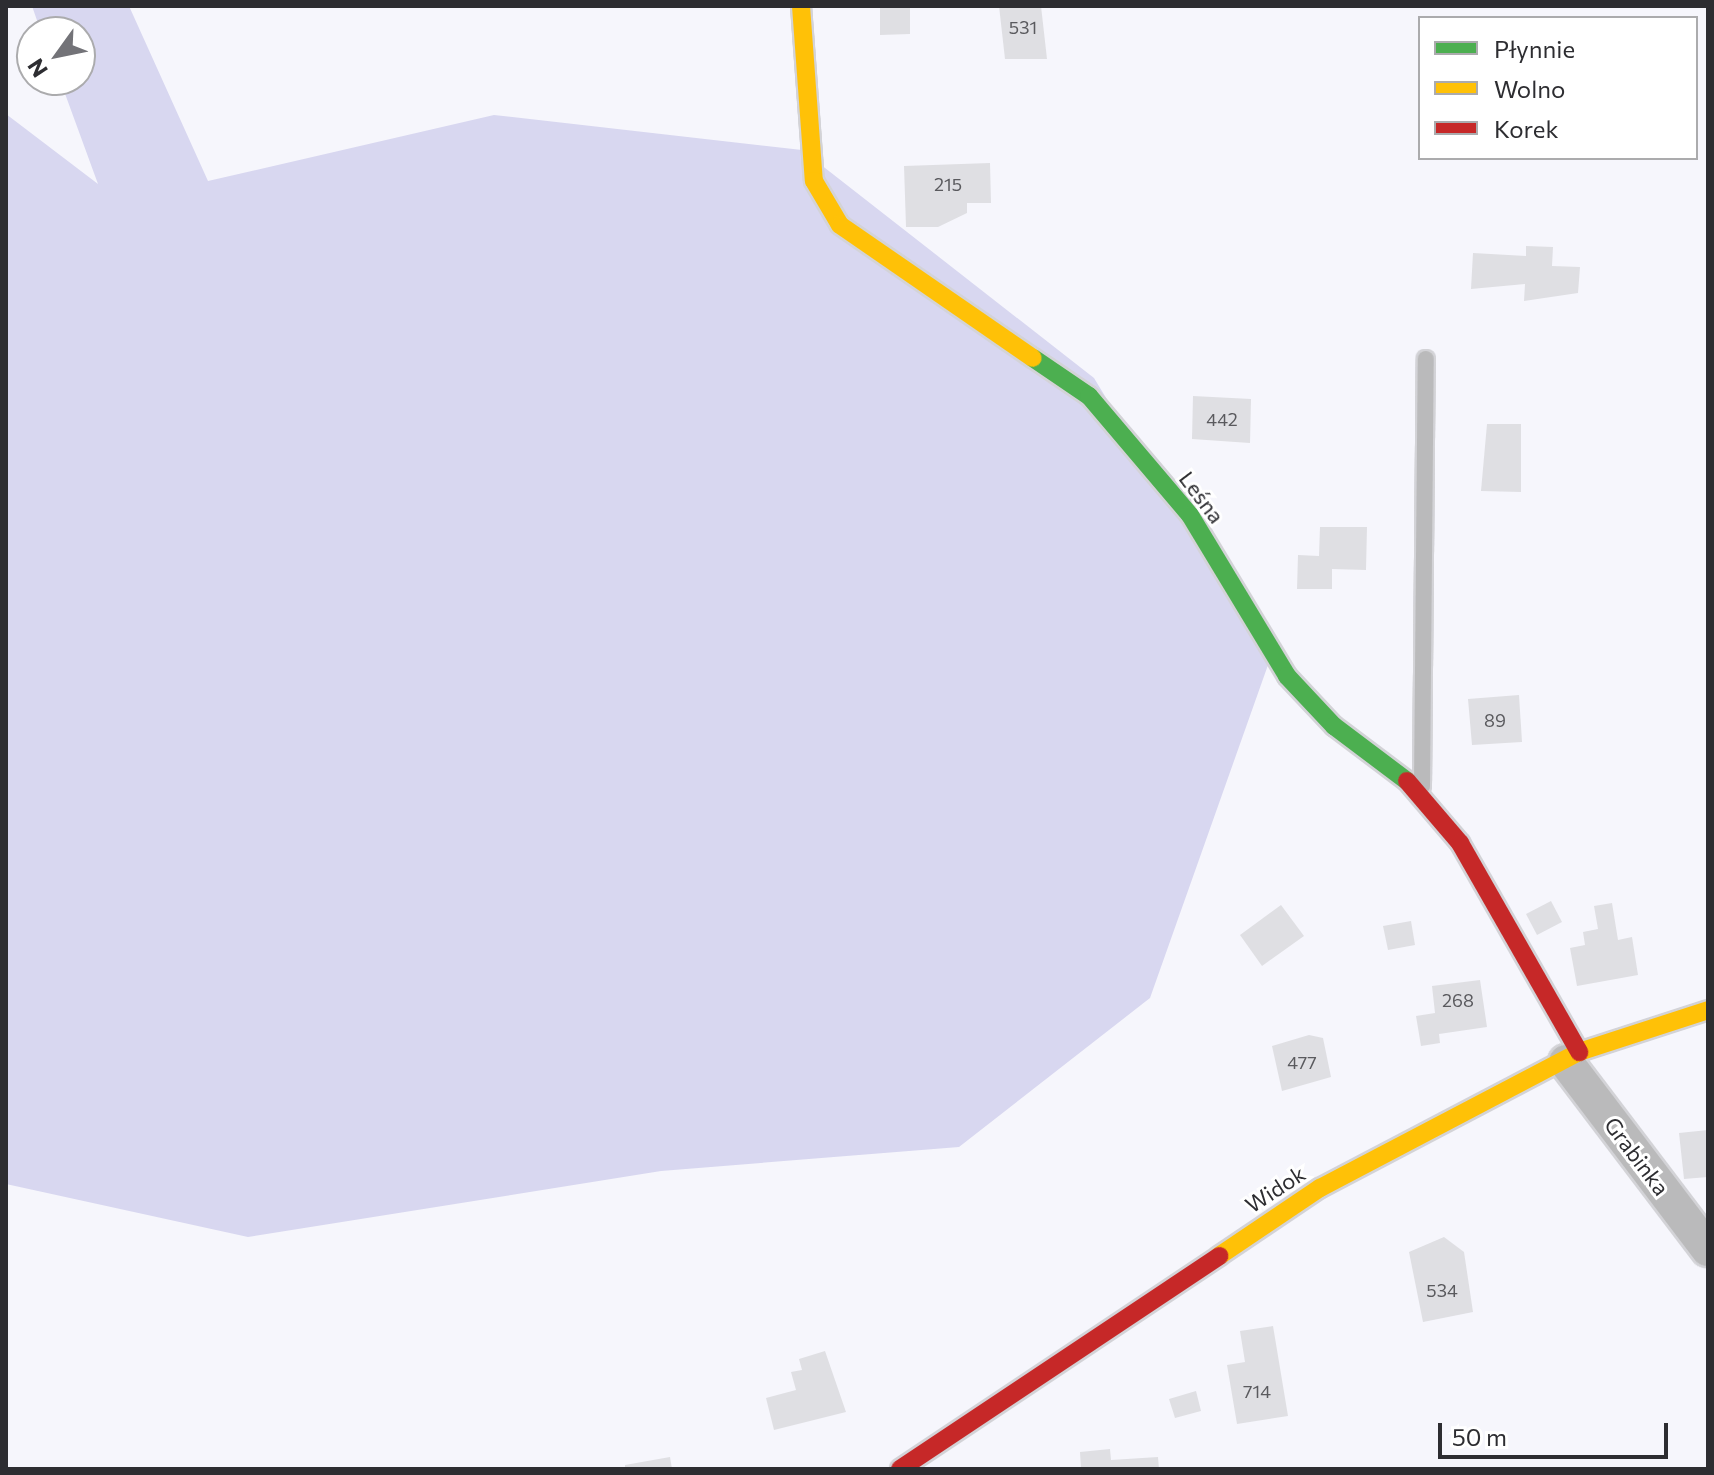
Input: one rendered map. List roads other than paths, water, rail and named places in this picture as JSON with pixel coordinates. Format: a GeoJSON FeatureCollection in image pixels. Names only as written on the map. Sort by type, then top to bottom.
{"type":"FeatureCollection","features":[{"type":"Feature","properties":{"kind":"street","name":"Leśna"},"geometry":{"type":"LineString","coordinates":[[801,6],[814,181],[840,225],[1089,396],[1190,515],[1287,676],[1334,726],[1422,792],[1460,843],[1572,1057]]}},
{"type":"Feature","properties":{"kind":"street","name":"Widok"},"geometry":{"type":"LineString","coordinates":[[900,1469],[1320,1188],[1572,1057],[1708,1010]]}},
{"type":"Feature","properties":{"kind":"street","name":"Grabinka"},"geometry":{"type":"LineString","coordinates":[[1572,1057],[1708,1249]]}},
{"type":"Feature","properties":{"kind":"lane"},"geometry":{"type":"LineString","coordinates":[[1422,792],[1426,359]]}}]}
